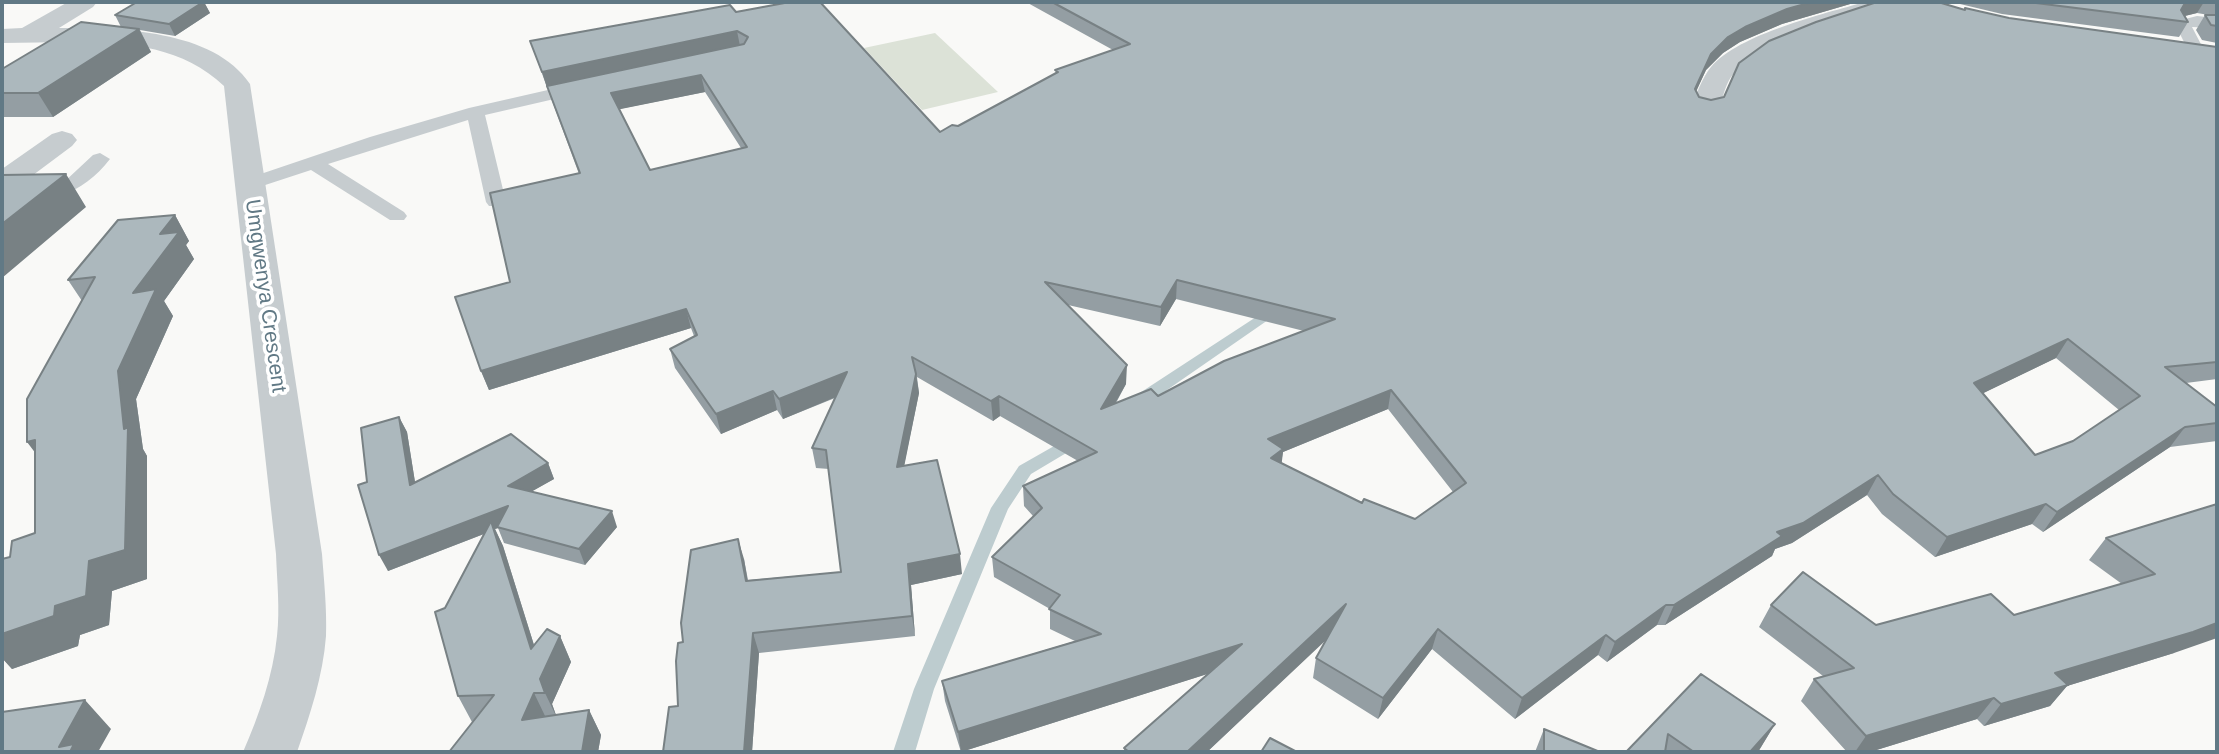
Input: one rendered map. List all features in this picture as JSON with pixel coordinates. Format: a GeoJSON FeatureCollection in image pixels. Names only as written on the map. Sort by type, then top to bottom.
{"type":"FeatureCollection","features":[{"type":"Feature","properties":{"kind":"street"},"geometry":{"type":"LineString","coordinates":[[10,41],[85,2]]}},
{"type":"Feature","properties":{"kind":"street"},"geometry":{"type":"LineString","coordinates":[[1706,106],[1722,71],[1759,48],[1784,36],[1889,2]]}},
{"type":"Feature","properties":{"kind":"street","name":"Umgwenya Crescent"},"geometry":{"type":"LineString","coordinates":[[10,41],[125,38],[166,45],[201,55],[226,70],[237,84],[296,529],[302,622],[284,711],[270,752]]}},
{"type":"Feature","properties":{"kind":"street"},"geometry":{"type":"LineString","coordinates":[[2170,47],[2206,52]]}},
{"type":"Feature","properties":{"kind":"street"},"geometry":{"type":"LineString","coordinates":[[2,183],[62,140]]}},
{"type":"Feature","properties":{"kind":"lane"},"geometry":{"type":"LineString","coordinates":[[2206,52],[2183,24],[2197,21],[2217,23]]}},
{"type":"Feature","properties":{"kind":"lane"},"geometry":{"type":"LineString","coordinates":[[250,184],[475,113],[606,82]]}},
{"type":"Feature","properties":{"kind":"lane"},"geometry":{"type":"LineString","coordinates":[[475,113],[496,202]]}},
{"type":"Feature","properties":{"kind":"lane"},"geometry":{"type":"LineString","coordinates":[[2,203],[70,187],[100,159]]}},
{"type":"Feature","properties":{"kind":"lane"},"geometry":{"type":"LineString","coordinates":[[313,163],[397,216]]}},
{"type":"Feature","properties":{"kind":"shaded area"},"geometry":{"type":"Polygon","coordinates":[[[935,33],[998,92],[922,110],[864,48],[935,33]]]}},
{"type":"Feature","properties":{"kind":"building"},"geometry":{"type":"Polygon","coordinates":[[[137,2],[203,2],[169,24],[115,15],[137,2]]]}},
{"type":"Feature","properties":{"kind":"building"},"geometry":{"type":"Polygon","coordinates":[[[790,2],[820,2],[940,132],[952,125],[958,126],[1058,72],[1055,70],[1130,44],[1052,2],[1812,2],[1787,9],[1728,37],[1711,54],[1695,89],[1699,97],[1711,100],[1724,97],[1739,63],[1769,41],[1877,2],[1938,2],[2009,18],[2217,47],[2217,362],[2165,367],[2217,407],[2217,423],[2185,427],[2057,512],[2046,504],[1947,537],[1893,494],[1878,475],[1803,523],[1777,532],[1782,536],[1674,605],[1666,605],[1615,642],[1606,635],[1522,698],[1438,629],[1383,698],[1316,658],[1346,604],[1187,752],[1129,752],[1124,748],[1242,644],[958,732],[942,681],[1101,634],[1049,609],[1060,595],[992,557],[1042,508],[1023,486],[1097,452],[999,396],[991,401],[912,357],[916,374],[897,467],[937,460],[960,554],[908,564],[912,616],[753,633],[744,752],[663,752],[669,707],[678,706],[676,661],[678,643],[683,642],[681,623],[691,550],[738,539],[746,581],[841,572],[826,450],[812,448],[847,372],[779,399],[773,391],[716,414],[670,349],[697,335],[686,309],[481,371],[455,297],[510,282],[490,193],[580,173],[547,86],[744,44],[748,37],[737,31],[542,72],[530,41],[730,5],[736,12],[790,2]],[[701,75],[611,93],[650,170],[747,147],[701,75]],[[1177,280],[1161,307],[1045,282],[1127,365],[1101,409],[1151,389],[1158,396],[1224,361],[1335,319],[1177,280]],[[2068,339],[1974,383],[2035,455],[2073,441],[2140,396],[2068,339]],[[1391,390],[1268,439],[1283,449],[1271,458],[1362,503],[1364,499],[1415,519],[1466,483],[1391,390]]]}},
{"type":"Feature","properties":{"kind":"building"},"geometry":{"type":"Polygon","coordinates":[[[2028,2],[2192,2],[2185,3],[2181,10],[2188,22],[2028,2]]]}},
{"type":"Feature","properties":{"kind":"building"},"geometry":{"type":"Polygon","coordinates":[[[2205,15],[2217,15],[2217,26],[2211,25],[2205,15]]]}},
{"type":"Feature","properties":{"kind":"building"},"geometry":{"type":"Polygon","coordinates":[[[81,22],[139,29],[38,93],[2,93],[2,69],[81,22]]]}},
{"type":"Feature","properties":{"kind":"building"},"geometry":{"type":"Polygon","coordinates":[[[66,174],[2,224],[2,175],[66,174]]]}},
{"type":"Feature","properties":{"kind":"building"},"geometry":{"type":"Polygon","coordinates":[[[175,215],[160,234],[179,232],[133,293],[156,289],[118,371],[124,429],[128,427],[125,550],[89,561],[86,596],[55,606],[54,616],[2,634],[2,559],[10,557],[12,541],[35,533],[35,440],[27,442],[27,399],[95,277],[68,280],[118,220],[175,215]]]}},
{"type":"Feature","properties":{"kind":"building"},"geometry":{"type":"Polygon","coordinates":[[[399,417],[410,485],[511,434],[548,463],[508,486],[612,511],[579,549],[497,527],[508,506],[379,555],[358,485],[367,482],[361,428],[399,417]]]}},
{"type":"Feature","properties":{"kind":"building"},"geometry":{"type":"Polygon","coordinates":[[[2217,504],[2217,623],[2055,673],[2068,685],[2001,704],[1994,698],[1866,736],[1814,679],[1854,668],[1771,605],[1803,572],[1876,625],[1991,594],[2014,615],[2155,574],[2106,538],[2217,504]]]}},
{"type":"Feature","properties":{"kind":"building"},"geometry":{"type":"Polygon","coordinates":[[[491,521],[531,649],[547,629],[560,636],[540,679],[545,693],[534,693],[522,720],[589,710],[582,752],[449,752],[494,695],[458,696],[435,612],[445,608],[491,521]]]}},
{"type":"Feature","properties":{"kind":"building"},"geometry":{"type":"Polygon","coordinates":[[[1701,674],[1775,724],[1750,752],[1694,752],[1668,734],[1665,752],[1626,752],[1701,674]]]}},
{"type":"Feature","properties":{"kind":"building"},"geometry":{"type":"Polygon","coordinates":[[[85,700],[59,747],[74,744],[70,752],[2,752],[2,712],[85,700]]]}},
{"type":"Feature","properties":{"kind":"building"},"geometry":{"type":"Polygon","coordinates":[[[1544,729],[1600,752],[1544,752],[1544,729]]]}},
{"type":"Feature","properties":{"kind":"building"},"geometry":{"type":"Polygon","coordinates":[[[1270,738],[1297,752],[1261,752],[1270,738]]]}},
{"type":"Feature","properties":{"kind":"waterway"},"geometry":{"type":"LineString","coordinates":[[1135,404],[1276,308]]}},
{"type":"Feature","properties":{"kind":"waterway"},"geometry":{"type":"LineString","coordinates":[[904,752],[924,689],[1000,508],[1025,470],[1077,439]]}}]}
